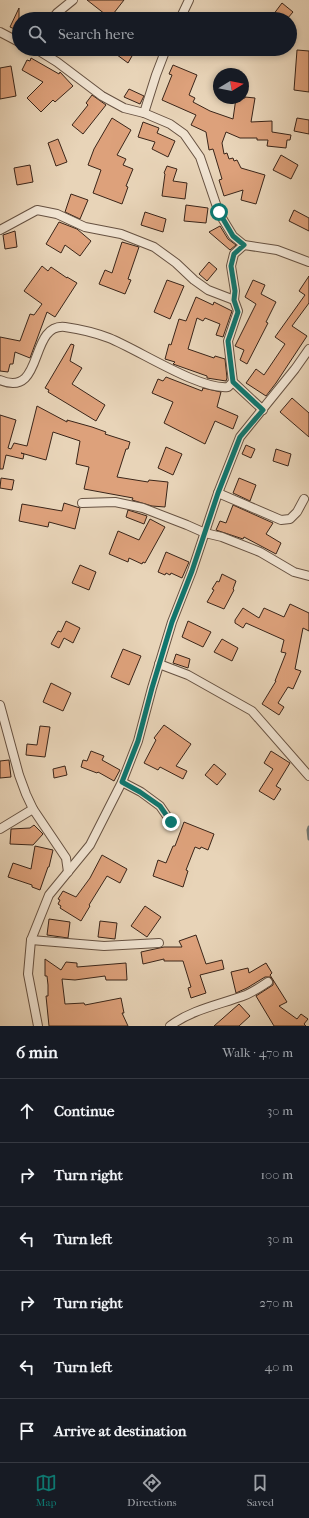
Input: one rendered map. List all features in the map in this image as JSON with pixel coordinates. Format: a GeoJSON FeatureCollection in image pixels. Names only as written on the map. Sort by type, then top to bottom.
{"type":"FeatureCollection","features":[{"type":"Feature","properties":{"kind":"street"},"geometry":{"type":"LineString","coordinates":[[58,12],[73,0]]}},
{"type":"Feature","properties":{"kind":"street"},"geometry":{"type":"LineString","coordinates":[[183,12],[189,0]]}},
{"type":"Feature","properties":{"kind":"street"},"geometry":{"type":"LineString","coordinates":[[0,32],[12,38]]}},
{"type":"Feature","properties":{"kind":"street"},"geometry":{"type":"LineString","coordinates":[[48,56],[102,96],[124,108],[144,113],[170,124],[184,134],[200,157],[207,181],[219,212],[233,236],[244,245],[277,250],[309,262]]}},
{"type":"Feature","properties":{"kind":"street"},"geometry":{"type":"LineString","coordinates":[[144,113],[163,56]]}},
{"type":"Feature","properties":{"kind":"street"},"geometry":{"type":"LineString","coordinates":[[0,230],[37,210],[57,214],[85,227],[121,234],[154,247],[208,290],[234,300]]}},
{"type":"Feature","properties":{"kind":"street"},"geometry":{"type":"LineString","coordinates":[[244,245],[234,254],[231,266],[235,291],[234,300],[238,312],[228,341],[233,382],[263,410]]}},
{"type":"Feature","properties":{"kind":"street"},"geometry":{"type":"LineString","coordinates":[[0,380],[14,384],[22,382],[28,374],[47,334],[53,328],[63,327],[108,337],[181,373],[221,388],[228,387],[233,382]]}},
{"type":"Feature","properties":{"kind":"street"},"geometry":{"type":"LineString","coordinates":[[38,1026],[28,974],[31,940],[49,895],[90,845],[122,782],[138,741],[172,622],[192,571],[218,493],[240,437],[263,410],[309,349]]}},
{"type":"Feature","properties":{"kind":"street"},"geometry":{"type":"LineString","coordinates":[[218,493],[281,520],[290,519],[297,512],[304,499]]}},
{"type":"Feature","properties":{"kind":"street"},"geometry":{"type":"LineString","coordinates":[[82,503],[115,502],[143,508],[205,533],[222,536],[260,552],[294,572],[309,576]]}},
{"type":"Feature","properties":{"kind":"street"},"geometry":{"type":"LineString","coordinates":[[159,664],[188,675],[252,711],[309,776]]}},
{"type":"Feature","properties":{"kind":"street"},"geometry":{"type":"LineString","coordinates":[[0,704],[3,727],[32,809],[66,858],[68,872]]}},
{"type":"Feature","properties":{"kind":"street"},"geometry":{"type":"LineString","coordinates":[[122,782],[160,806],[171,822]]}},
{"type":"Feature","properties":{"kind":"street"},"geometry":{"type":"LineString","coordinates":[[0,829],[32,809]]}},
{"type":"Feature","properties":{"kind":"street"},"geometry":{"type":"LineString","coordinates":[[31,940],[104,946],[160,942]]}},
{"type":"Feature","properties":{"kind":"street"},"geometry":{"type":"LineString","coordinates":[[170,1026],[179,1019],[216,1004],[245,996],[268,982]]}},
{"type":"Feature","properties":{"kind":"building"},"geometry":{"type":"Polygon","coordinates":[[[87,0],[124,0],[115,12],[102,12],[87,0]]]}},
{"type":"Feature","properties":{"kind":"building"},"geometry":{"type":"Polygon","coordinates":[[[282,3],[293,12],[275,12],[282,3]]]}},
{"type":"Feature","properties":{"kind":"building"},"geometry":{"type":"Polygon","coordinates":[[[297,50],[309,51],[309,92],[294,90],[297,50]]]}},
{"type":"Feature","properties":{"kind":"building"},"geometry":{"type":"Polygon","coordinates":[[[118,56],[132,56],[128,63],[118,56]]]}},
{"type":"Feature","properties":{"kind":"building"},"geometry":{"type":"Polygon","coordinates":[[[31,58],[59,74],[60,72],[73,86],[55,102],[53,100],[41,112],[27,98],[43,82],[22,70],[27,60],[30,61],[31,58]]]}},
{"type":"Feature","properties":{"kind":"building"},"geometry":{"type":"Polygon","coordinates":[[[173,65],[197,75],[189,95],[195,98],[193,102],[210,111],[233,119],[235,104],[249,104],[249,97],[255,98],[251,122],[272,121],[272,132],[291,135],[290,140],[287,140],[286,148],[267,146],[268,140],[257,140],[257,138],[240,138],[226,132],[222,143],[224,154],[227,153],[229,159],[233,158],[234,161],[237,160],[241,168],[265,175],[256,204],[241,200],[243,190],[224,196],[219,180],[222,179],[213,149],[209,150],[206,132],[191,125],[196,115],[162,100],[172,75],[169,74],[173,65]]]}},
{"type":"Feature","properties":{"kind":"building"},"geometry":{"type":"Polygon","coordinates":[[[11,66],[16,96],[0,99],[0,68],[11,66]]]}},
{"type":"Feature","properties":{"kind":"building"},"geometry":{"type":"Polygon","coordinates":[[[129,89],[144,96],[140,104],[124,97],[129,89]]]}},
{"type":"Feature","properties":{"kind":"building"},"geometry":{"type":"Polygon","coordinates":[[[92,95],[106,105],[83,134],[72,125],[88,105],[86,103],[92,95]]]}},
{"type":"Feature","properties":{"kind":"building"},"geometry":{"type":"Polygon","coordinates":[[[112,118],[131,130],[117,155],[126,159],[123,165],[133,169],[126,186],[128,187],[122,204],[93,193],[101,170],[88,165],[94,149],[112,118]]]}},
{"type":"Feature","properties":{"kind":"building"},"geometry":{"type":"Polygon","coordinates":[[[297,118],[309,120],[309,134],[294,131],[297,118]]]}},
{"type":"Feature","properties":{"kind":"building"},"geometry":{"type":"Polygon","coordinates":[[[143,122],[159,128],[157,133],[175,141],[168,157],[152,149],[155,142],[138,137],[143,122]]]}},
{"type":"Feature","properties":{"kind":"building"},"geometry":{"type":"Polygon","coordinates":[[[58,139],[67,162],[56,166],[48,143],[58,139]]]}},
{"type":"Feature","properties":{"kind":"building"},"geometry":{"type":"Polygon","coordinates":[[[281,155],[298,165],[291,179],[273,170],[281,155]]]}},
{"type":"Feature","properties":{"kind":"building"},"geometry":{"type":"Polygon","coordinates":[[[30,165],[33,182],[17,185],[14,168],[30,165]]]}},
{"type":"Feature","properties":{"kind":"building"},"geometry":{"type":"Polygon","coordinates":[[[167,166],[177,169],[173,181],[187,183],[185,199],[162,196],[164,173],[167,166]]]}},
{"type":"Feature","properties":{"kind":"building"},"geometry":{"type":"Polygon","coordinates":[[[71,194],[88,200],[80,219],[65,212],[71,194]]]}},
{"type":"Feature","properties":{"kind":"building"},"geometry":{"type":"Polygon","coordinates":[[[186,205],[208,208],[206,223],[184,221],[186,205]]]}},
{"type":"Feature","properties":{"kind":"building"},"geometry":{"type":"Polygon","coordinates":[[[294,210],[309,218],[309,231],[289,221],[294,210]]]}},
{"type":"Feature","properties":{"kind":"building"},"geometry":{"type":"Polygon","coordinates":[[[145,212],[166,219],[163,232],[141,225],[145,212]]]}},
{"type":"Feature","properties":{"kind":"building"},"geometry":{"type":"Polygon","coordinates":[[[59,222],[77,229],[91,241],[80,256],[65,245],[61,253],[46,244],[59,222]]]}},
{"type":"Feature","properties":{"kind":"building"},"geometry":{"type":"Polygon","coordinates":[[[220,226],[228,239],[236,245],[230,250],[209,232],[220,226]]]}},
{"type":"Feature","properties":{"kind":"building"},"geometry":{"type":"Polygon","coordinates":[[[15,231],[17,247],[5,249],[3,235],[15,231]]]}},
{"type":"Feature","properties":{"kind":"building"},"geometry":{"type":"Polygon","coordinates":[[[122,242],[139,247],[128,279],[131,280],[125,294],[99,284],[105,270],[112,273],[122,242]]]}},
{"type":"Feature","properties":{"kind":"building"},"geometry":{"type":"Polygon","coordinates":[[[209,262],[217,269],[207,281],[199,274],[209,262]]]}},
{"type":"Feature","properties":{"kind":"building"},"geometry":{"type":"Polygon","coordinates":[[[42,266],[48,271],[51,267],[77,283],[55,317],[47,312],[30,358],[15,352],[13,364],[10,364],[8,372],[0,371],[0,337],[20,341],[30,314],[34,315],[42,304],[24,291],[42,266]]]}},
{"type":"Feature","properties":{"kind":"building"},"geometry":{"type":"Polygon","coordinates":[[[309,276],[309,303],[292,326],[307,336],[266,396],[246,383],[256,369],[264,375],[285,344],[275,337],[305,295],[299,291],[309,276]]]}},
{"type":"Feature","properties":{"kind":"building"},"geometry":{"type":"Polygon","coordinates":[[[167,280],[184,286],[170,319],[154,312],[167,280]]]}},
{"type":"Feature","properties":{"kind":"building"},"geometry":{"type":"Polygon","coordinates":[[[253,280],[265,285],[261,294],[276,302],[266,322],[268,323],[247,364],[240,360],[244,350],[235,346],[256,304],[245,297],[253,280]]]}},
{"type":"Feature","properties":{"kind":"building"},"geometry":{"type":"Polygon","coordinates":[[[196,297],[213,305],[214,302],[232,311],[223,337],[216,335],[220,324],[205,318],[203,321],[197,318],[188,349],[214,358],[215,356],[225,359],[226,381],[207,378],[207,376],[173,364],[175,362],[165,359],[179,319],[186,321],[196,297]]]}},
{"type":"Feature","properties":{"kind":"building"},"geometry":{"type":"Polygon","coordinates":[[[71,344],[74,345],[70,361],[82,368],[72,384],[105,405],[96,421],[48,392],[49,390],[45,388],[71,344]]]}},
{"type":"Feature","properties":{"kind":"building"},"geometry":{"type":"Polygon","coordinates":[[[166,377],[202,391],[203,388],[221,392],[217,407],[238,416],[233,429],[215,421],[205,444],[164,423],[173,402],[152,393],[158,379],[163,381],[166,377]]]}},
{"type":"Feature","properties":{"kind":"building"},"geometry":{"type":"Polygon","coordinates":[[[292,398],[309,413],[309,437],[280,412],[292,398]]]}},
{"type":"Feature","properties":{"kind":"building"},"geometry":{"type":"Polygon","coordinates":[[[37,406],[67,422],[67,420],[92,427],[106,432],[105,434],[130,442],[128,449],[126,449],[117,477],[148,482],[149,480],[168,482],[165,507],[152,506],[132,500],[133,498],[84,489],[89,467],[76,464],[80,441],[53,432],[46,460],[21,453],[24,454],[23,459],[6,455],[3,469],[0,469],[0,415],[16,420],[8,448],[11,449],[14,443],[27,446],[37,406]]]}},
{"type":"Feature","properties":{"kind":"building"},"geometry":{"type":"Polygon","coordinates":[[[246,445],[255,449],[251,458],[242,454],[246,445]]]}},
{"type":"Feature","properties":{"kind":"building"},"geometry":{"type":"Polygon","coordinates":[[[166,447],[182,454],[173,475],[158,468],[166,447]]]}},
{"type":"Feature","properties":{"kind":"building"},"geometry":{"type":"Polygon","coordinates":[[[276,449],[291,454],[288,466],[273,461],[276,449]]]}},
{"type":"Feature","properties":{"kind":"building"},"geometry":{"type":"Polygon","coordinates":[[[1,478],[14,480],[12,490],[0,488],[1,478]]]}},
{"type":"Feature","properties":{"kind":"building"},"geometry":{"type":"Polygon","coordinates":[[[239,478],[256,485],[250,501],[233,493],[239,478]]]}},
{"type":"Feature","properties":{"kind":"building"},"geometry":{"type":"Polygon","coordinates":[[[64,503],[80,508],[75,529],[49,522],[48,527],[19,521],[22,504],[62,511],[64,503]]]}},
{"type":"Feature","properties":{"kind":"building"},"geometry":{"type":"Polygon","coordinates":[[[233,505],[273,523],[266,534],[281,543],[276,554],[244,537],[243,539],[216,530],[220,521],[226,523],[233,505]]]}},
{"type":"Feature","properties":{"kind":"building"},"geometry":{"type":"Polygon","coordinates":[[[128,510],[147,516],[144,524],[126,517],[128,510]]]}},
{"type":"Feature","properties":{"kind":"building"},"geometry":{"type":"Polygon","coordinates":[[[150,519],[165,527],[145,563],[143,562],[142,564],[129,558],[128,562],[109,554],[118,531],[139,540],[150,519]]]}},
{"type":"Feature","properties":{"kind":"building"},"geometry":{"type":"Polygon","coordinates":[[[166,552],[189,562],[182,578],[171,573],[170,575],[166,573],[165,575],[158,572],[166,552]]]}},
{"type":"Feature","properties":{"kind":"building"},"geometry":{"type":"Polygon","coordinates":[[[80,565],[96,572],[89,590],[72,583],[80,565]]]}},
{"type":"Feature","properties":{"kind":"building"},"geometry":{"type":"Polygon","coordinates":[[[222,574],[236,581],[234,590],[224,609],[207,602],[214,590],[212,589],[217,581],[219,582],[222,574]]]}},
{"type":"Feature","properties":{"kind":"building"},"geometry":{"type":"Polygon","coordinates":[[[290,604],[309,613],[309,631],[303,628],[295,669],[301,671],[293,689],[288,687],[278,703],[284,707],[279,715],[262,704],[276,681],[286,653],[281,652],[284,640],[246,623],[243,628],[235,623],[235,620],[243,608],[259,618],[264,608],[284,617],[290,604]]]}},
{"type":"Feature","properties":{"kind":"building"},"geometry":{"type":"Polygon","coordinates":[[[66,621],[80,628],[73,643],[64,638],[59,648],[51,644],[58,631],[61,632],[66,621]]]}},
{"type":"Feature","properties":{"kind":"building"},"geometry":{"type":"Polygon","coordinates":[[[188,621],[211,632],[203,647],[182,637],[188,621]]]}},
{"type":"Feature","properties":{"kind":"building"},"geometry":{"type":"Polygon","coordinates":[[[222,639],[238,648],[232,661],[214,652],[222,639]]]}},
{"type":"Feature","properties":{"kind":"building"},"geometry":{"type":"Polygon","coordinates":[[[123,649],[141,656],[129,685],[111,677],[123,649]]]}},
{"type":"Feature","properties":{"kind":"building"},"geometry":{"type":"Polygon","coordinates":[[[176,654],[190,659],[188,668],[173,663],[176,654]]]}},
{"type":"Feature","properties":{"kind":"building"},"geometry":{"type":"Polygon","coordinates":[[[51,683],[71,693],[63,711],[43,702],[51,683]]]}},
{"type":"Feature","properties":{"kind":"building"},"geometry":{"type":"Polygon","coordinates":[[[164,725],[191,744],[176,766],[187,771],[183,779],[160,767],[158,770],[144,763],[156,740],[154,738],[164,725]]]}},
{"type":"Feature","properties":{"kind":"building"},"geometry":{"type":"Polygon","coordinates":[[[40,726],[50,727],[45,757],[26,755],[27,744],[37,745],[40,726]]]}},
{"type":"Feature","properties":{"kind":"building"},"geometry":{"type":"Polygon","coordinates":[[[91,751],[104,756],[102,760],[120,770],[114,781],[98,772],[97,773],[81,767],[83,760],[87,761],[91,751]]]}},
{"type":"Feature","properties":{"kind":"building"},"geometry":{"type":"Polygon","coordinates":[[[271,751],[290,763],[276,786],[281,789],[274,800],[259,791],[273,769],[264,763],[271,751]]]}},
{"type":"Feature","properties":{"kind":"building"},"geometry":{"type":"Polygon","coordinates":[[[9,760],[11,777],[0,778],[0,761],[9,760]]]}},
{"type":"Feature","properties":{"kind":"building"},"geometry":{"type":"Polygon","coordinates":[[[214,764],[226,774],[217,785],[205,775],[214,764]]]}},
{"type":"Feature","properties":{"kind":"building"},"geometry":{"type":"Polygon","coordinates":[[[65,766],[67,775],[54,778],[53,769],[65,766]]]}},
{"type":"Feature","properties":{"kind":"building"},"geometry":{"type":"Polygon","coordinates":[[[184,822],[214,834],[208,850],[201,847],[200,849],[195,847],[186,870],[188,871],[183,887],[153,876],[158,860],[166,863],[173,846],[175,846],[184,822]]]}},
{"type":"Feature","properties":{"kind":"building"},"geometry":{"type":"Polygon","coordinates":[[[34,825],[43,834],[33,845],[10,844],[11,829],[30,828],[34,825]]]}},
{"type":"Feature","properties":{"kind":"building"},"geometry":{"type":"Polygon","coordinates":[[[35,846],[53,850],[49,867],[40,890],[32,887],[32,885],[8,877],[13,863],[31,869],[35,846]]]}},
{"type":"Feature","properties":{"kind":"building"},"geometry":{"type":"Polygon","coordinates":[[[102,855],[127,869],[120,883],[107,876],[81,921],[60,908],[61,906],[58,904],[60,900],[58,899],[63,891],[76,897],[90,878],[102,855]]]}},
{"type":"Feature","properties":{"kind":"building"},"geometry":{"type":"Polygon","coordinates":[[[145,906],[161,917],[147,937],[131,926],[145,906]]]}},
{"type":"Feature","properties":{"kind":"building"},"geometry":{"type":"Polygon","coordinates":[[[49,919],[70,922],[68,938],[47,935],[49,919]]]}},
{"type":"Feature","properties":{"kind":"building"},"geometry":{"type":"Polygon","coordinates":[[[100,921],[117,923],[115,939],[98,937],[100,921]]]}},
{"type":"Feature","properties":{"kind":"building"},"geometry":{"type":"Polygon","coordinates":[[[196,935],[206,964],[222,960],[224,969],[200,975],[206,993],[191,998],[188,988],[191,987],[183,961],[164,961],[164,959],[143,964],[141,952],[164,947],[182,947],[179,941],[196,935]]]}},
{"type":"Feature","properties":{"kind":"building"},"geometry":{"type":"Polygon","coordinates":[[[45,959],[61,970],[66,962],[77,963],[77,967],[126,963],[127,980],[106,980],[105,976],[75,980],[62,979],[65,1004],[84,1003],[85,1005],[121,998],[124,1013],[122,1013],[128,1026],[49,1026],[46,996],[48,996],[48,985],[47,976],[45,976],[45,959]]]}},
{"type":"Feature","properties":{"kind":"building"},"geometry":{"type":"Polygon","coordinates":[[[266,963],[272,973],[270,975],[287,1002],[279,1006],[297,1019],[301,1014],[308,1019],[304,1024],[306,1026],[274,1026],[256,996],[273,985],[273,981],[270,977],[265,977],[236,993],[231,972],[248,968],[249,973],[266,963]]]}},
{"type":"Feature","properties":{"kind":"building"},"geometry":{"type":"Polygon","coordinates":[[[239,1004],[250,1016],[239,1026],[214,1026],[239,1004]]]}},
{"type":"Feature","properties":{"kind":"waterway"},"geometry":{"type":"LineString","coordinates":[[309,827],[309,839]]}},
{"type":"Feature","properties":{"kind":"route"},"geometry":{"type":"LineString","coordinates":[[171,822],[160,806],[122,782],[138,741],[172,622],[192,571],[218,493],[240,437],[263,410],[233,382],[228,341],[238,312],[234,300],[235,291],[231,266],[234,254],[244,245],[233,236],[219,212]]}}]}
